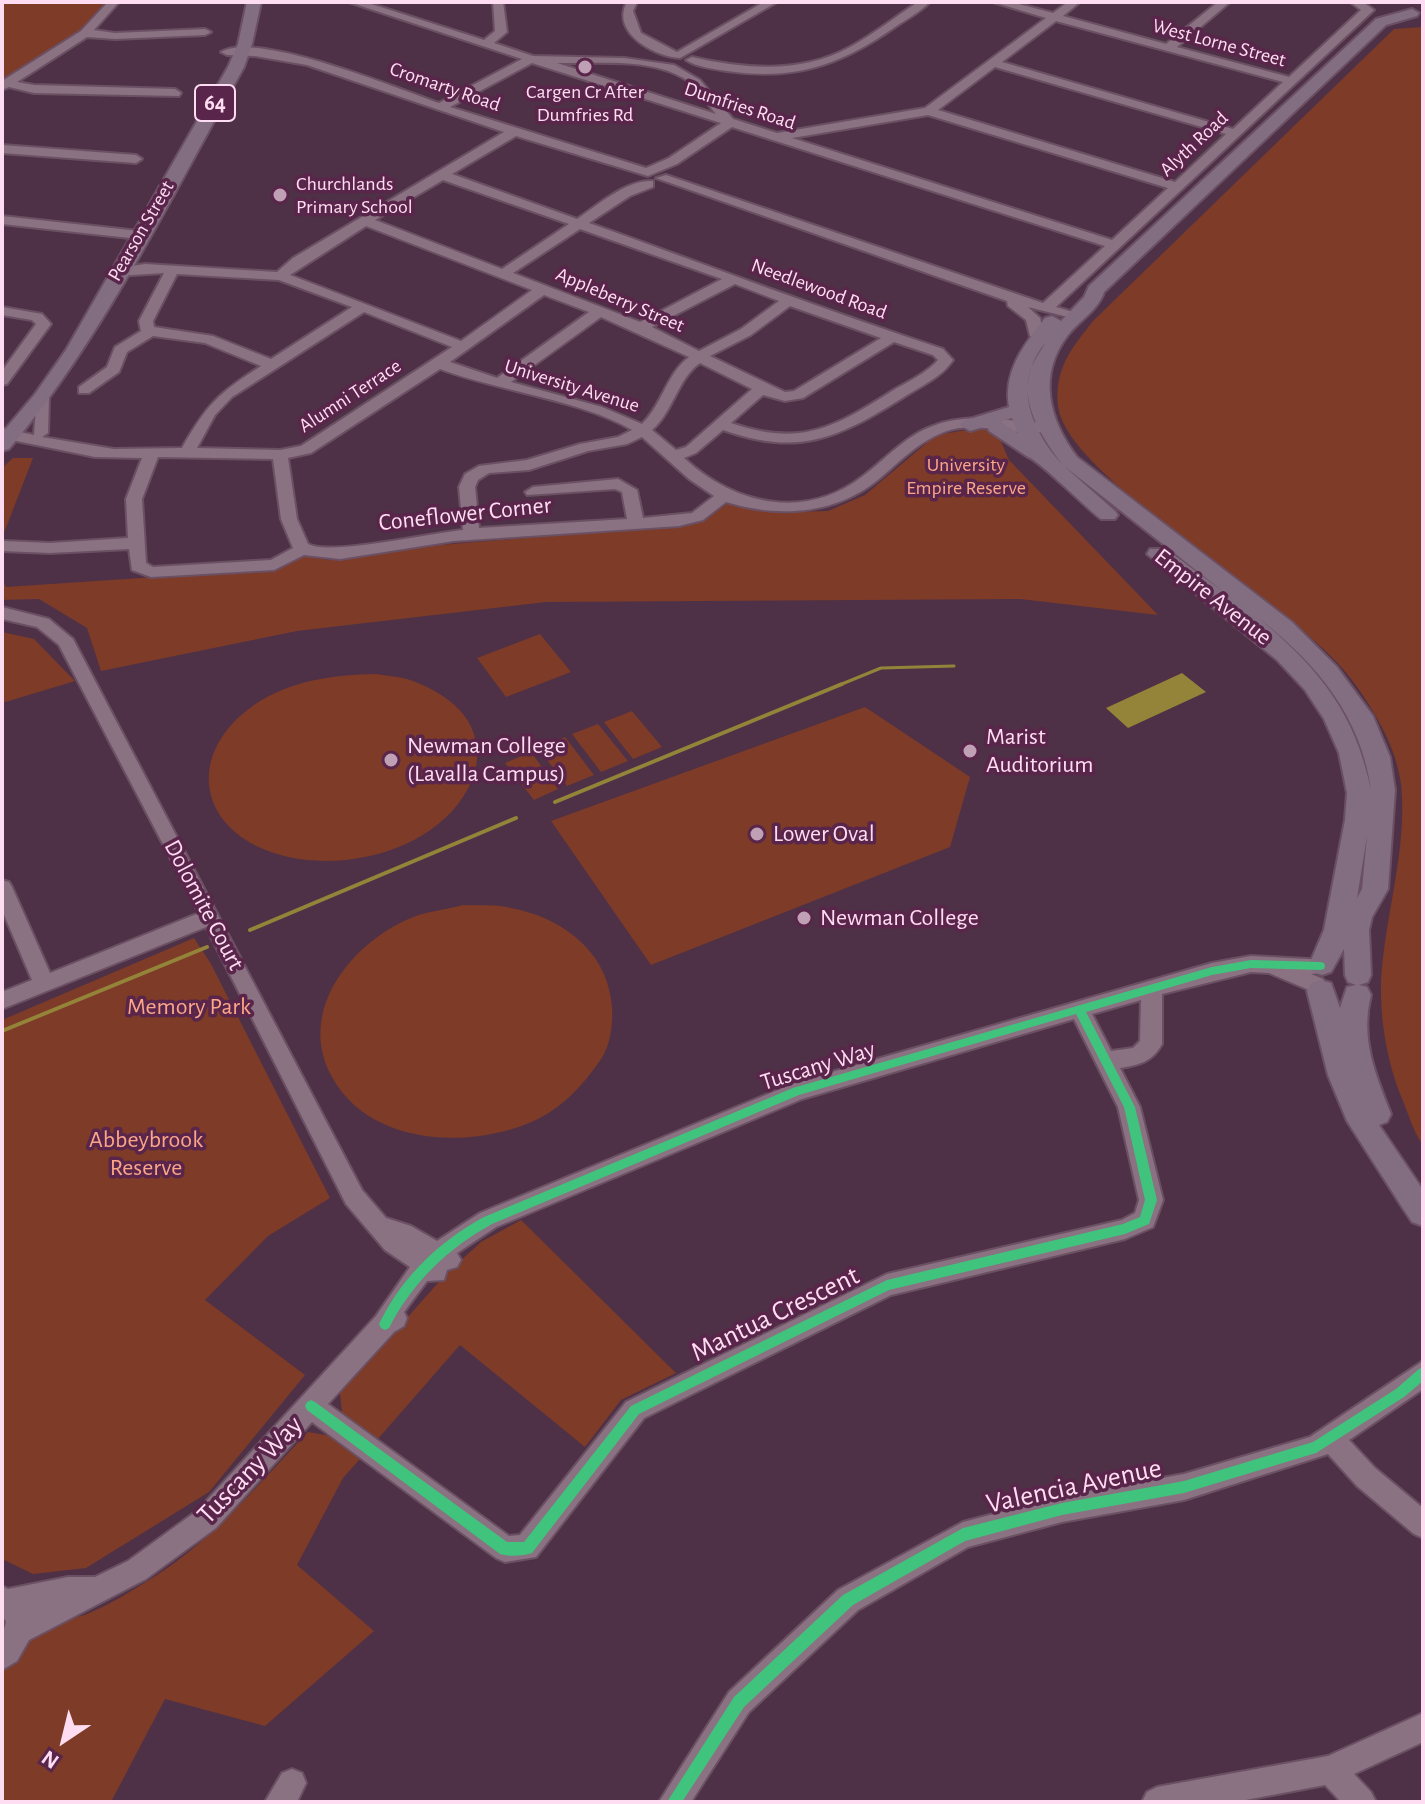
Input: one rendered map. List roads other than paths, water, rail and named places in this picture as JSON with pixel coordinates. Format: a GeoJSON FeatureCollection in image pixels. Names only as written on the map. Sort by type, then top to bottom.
{"type":"FeatureCollection","features":[{"type":"Feature","properties":{"kind":"main road","name":"Pearson Street"},"geometry":{"type":"LineString","coordinates":[[236,48],[239,2]]}},
{"type":"Feature","properties":{"kind":"main road","name":"Pearson Street"},"geometry":{"type":"LineString","coordinates":[[6,433],[132,232],[236,48],[254,2]]}},
{"type":"Feature","properties":{"kind":"main road","name":"Empire Avenue"},"geometry":{"type":"LineString","coordinates":[[1375,16],[1380,18],[1389,5]]}},
{"type":"Feature","properties":{"kind":"main road"},"geometry":{"type":"LineString","coordinates":[[1389,5],[1419,13]]}},
{"type":"Feature","properties":{"kind":"main road","name":"Empire Avenue"},"geometry":{"type":"LineString","coordinates":[[1320,977],[1337,936],[1359,795],[1350,750],[1327,704],[1304,672],[1264,635],[1079,493],[1044,461],[1020,365],[1037,336],[1080,294],[1095,290],[1375,16],[1419,13]]}},
{"type":"Feature","properties":{"kind":"main road","name":"Pearson Street"},"geometry":{"type":"LineString","coordinates":[[6,433],[42,398],[75,350],[129,253],[132,232]]}},
{"type":"Feature","properties":{"kind":"main road","name":"Empire Avenue"},"geometry":{"type":"LineString","coordinates":[[1032,422],[1040,402],[1039,373],[1058,335],[1061,313]]}},
{"type":"Feature","properties":{"kind":"main road","name":"Empire Avenue"},"geometry":{"type":"LineString","coordinates":[[1032,422],[1094,482],[1284,627],[1329,672],[1361,716],[1378,757],[1383,790],[1375,889],[1359,917],[1356,930],[1357,985],[1350,1037],[1378,1116],[1423,1185]]}},
{"type":"Feature","properties":{"kind":"main road"},"geometry":{"type":"LineString","coordinates":[[983,426],[1032,422]]}},
{"type":"Feature","properties":{"kind":"main road"},"geometry":{"type":"LineString","coordinates":[[983,426],[1044,461]]}},
{"type":"Feature","properties":{"kind":"main road"},"geometry":{"type":"LineString","coordinates":[[1320,977],[1335,998],[1357,985]]}},
{"type":"Feature","properties":{"kind":"main road"},"geometry":{"type":"LineString","coordinates":[[1320,977],[1336,1057],[1362,1122],[1423,1213]]}},
{"type":"Feature","properties":{"kind":"street"},"geometry":{"type":"LineString","coordinates":[[5,84],[85,33],[114,2]]}},
{"type":"Feature","properties":{"kind":"street"},"geometry":{"type":"LineString","coordinates":[[486,44],[501,32],[498,2]]}},
{"type":"Feature","properties":{"kind":"street"},"geometry":{"type":"LineString","coordinates":[[503,274],[730,123],[678,63],[633,32],[627,11],[632,2]]}},
{"type":"Feature","properties":{"kind":"street"},"geometry":{"type":"LineString","coordinates":[[678,63],[772,2]]}},
{"type":"Feature","properties":{"kind":"street","name":"West Lorne Street"},"geometry":{"type":"LineString","coordinates":[[998,2],[1292,81]]}},
{"type":"Feature","properties":{"kind":"street"},"geometry":{"type":"LineString","coordinates":[[773,138],[929,111],[1075,2]]}},
{"type":"Feature","properties":{"kind":"street"},"geometry":{"type":"LineString","coordinates":[[1168,48],[1225,2]]}},
{"type":"Feature","properties":{"kind":"street"},"geometry":{"type":"LineString","coordinates":[[1355,2],[1375,16]]}},
{"type":"Feature","properties":{"kind":"street","name":"Dumfries Road"},"geometry":{"type":"LineString","coordinates":[[364,3],[589,79],[1114,245]]}},
{"type":"Feature","properties":{"kind":"street"},"geometry":{"type":"LineString","coordinates":[[440,107],[531,59],[678,63],[770,70],[823,62],[851,51],[915,5]]}},
{"type":"Feature","properties":{"kind":"street","name":"Alyth Road"},"geometry":{"type":"LineString","coordinates":[[1061,313],[1114,245],[1292,81],[1375,16]]}},
{"type":"Feature","properties":{"kind":"street"},"geometry":{"type":"LineString","coordinates":[[85,33],[115,36],[205,32]]}},
{"type":"Feature","properties":{"kind":"street","name":"Cromarty Road"},"geometry":{"type":"LineString","coordinates":[[236,48],[289,55],[1061,313]]}},
{"type":"Feature","properties":{"kind":"street"},"geometry":{"type":"LineString","coordinates":[[589,79],[593,67],[610,60]]}},
{"type":"Feature","properties":{"kind":"street"},"geometry":{"type":"LineString","coordinates":[[994,63],[1235,133]]}},
{"type":"Feature","properties":{"kind":"street"},"geometry":{"type":"LineString","coordinates":[[5,84],[34,89],[175,93]]}},
{"type":"Feature","properties":{"kind":"street"},"geometry":{"type":"LineString","coordinates":[[666,103],[690,99],[704,91]]}},
{"type":"Feature","properties":{"kind":"street"},"geometry":{"type":"LineString","coordinates":[[929,111],[1177,187]]}},
{"type":"Feature","properties":{"kind":"street"},"geometry":{"type":"LineString","coordinates":[[280,276],[298,261],[514,132]]}},
{"type":"Feature","properties":{"kind":"street"},"geometry":{"type":"LineString","coordinates":[[2,149],[136,159]]}},
{"type":"Feature","properties":{"kind":"street","name":"Needlewood Road"},"geometry":{"type":"LineString","coordinates":[[442,175],[733,279],[812,311],[938,352],[946,360],[941,367],[839,427],[802,438],[787,440],[748,434],[721,424]]}},
{"type":"Feature","properties":{"kind":"street"},"geometry":{"type":"LineString","coordinates":[[2,220],[132,232]]}},
{"type":"Feature","properties":{"kind":"street","name":"Appleberry Street"},"geometry":{"type":"LineString","coordinates":[[365,221],[641,327],[761,389],[785,397],[798,395],[893,337]]}},
{"type":"Feature","properties":{"kind":"street"},"geometry":{"type":"LineString","coordinates":[[129,253],[150,261],[280,276],[302,282],[462,346]]}},
{"type":"Feature","properties":{"kind":"street"},"geometry":{"type":"LineString","coordinates":[[117,272],[145,268],[207,269]]}},
{"type":"Feature","properties":{"kind":"street"},"geometry":{"type":"LineString","coordinates":[[173,269],[146,321],[147,329],[208,339],[270,364]]}},
{"type":"Feature","properties":{"kind":"street"},"geometry":{"type":"LineString","coordinates":[[641,327],[733,279]]}},
{"type":"Feature","properties":{"kind":"street","name":"Alumni Terrace"},"geometry":{"type":"LineString","coordinates":[[6,433],[40,433],[152,452],[280,455],[306,450],[439,363],[543,289]]}},
{"type":"Feature","properties":{"kind":"street","name":"Cromarty Road"},"geometry":{"type":"LineString","coordinates":[[985,290],[1030,314],[1036,324],[1037,336]]}},
{"type":"Feature","properties":{"kind":"street"},"geometry":{"type":"LineString","coordinates":[[471,533],[467,487],[471,477],[485,469],[529,465],[585,447],[622,441],[644,430],[657,418],[686,366],[697,357],[746,332],[789,300]]}},
{"type":"Feature","properties":{"kind":"street"},"geometry":{"type":"LineString","coordinates":[[187,453],[215,405],[270,364],[362,307]]}},
{"type":"Feature","properties":{"kind":"street"},"geometry":{"type":"LineString","coordinates":[[2,311],[37,317],[44,324],[2,381]]}},
{"type":"Feature","properties":{"kind":"street"},"geometry":{"type":"LineString","coordinates":[[499,384],[600,311]]}},
{"type":"Feature","properties":{"kind":"street"},"geometry":{"type":"LineString","coordinates":[[84,390],[114,369],[118,353],[124,347],[152,331]]}},
{"type":"Feature","properties":{"kind":"street","name":"University Avenue"},"geometry":{"type":"LineString","coordinates":[[439,363],[499,384],[564,400],[644,430],[705,484],[746,503],[787,507],[826,503],[851,493],[940,428],[983,426]]}},
{"type":"Feature","properties":{"kind":"street"},"geometry":{"type":"LineString","coordinates":[[676,456],[691,450],[761,389]]}},
{"type":"Feature","properties":{"kind":"street"},"geometry":{"type":"LineString","coordinates":[[40,433],[42,398]]}},
{"type":"Feature","properties":{"kind":"street","name":"Alumni Terrace"},"geometry":{"type":"LineString","coordinates":[[6,433],[89,453],[133,455],[152,452]]}},
{"type":"Feature","properties":{"kind":"street"},"geometry":{"type":"LineString","coordinates":[[152,452],[134,499],[138,566],[151,572],[274,565],[303,549],[293,538],[280,455]]}},
{"type":"Feature","properties":{"kind":"street"},"geometry":{"type":"LineString","coordinates":[[529,465],[536,510],[618,484],[629,490],[636,524]]}},
{"type":"Feature","properties":{"kind":"street","name":"Coneflower Corner"},"geometry":{"type":"LineString","coordinates":[[303,549],[333,554],[471,533],[536,510],[636,524],[697,517],[725,495]]}},
{"type":"Feature","properties":{"kind":"street"},"geometry":{"type":"LineString","coordinates":[[4,546],[50,548],[137,543]]}},
{"type":"Feature","properties":{"kind":"street","name":"Dolomite Court"},"geometry":{"type":"LineString","coordinates":[[2,613],[39,620],[66,637],[80,671],[211,917],[354,1197],[383,1227],[393,1243],[438,1264]]}},
{"type":"Feature","properties":{"kind":"street"},"geometry":{"type":"LineString","coordinates":[[2,887],[44,984]]}},
{"type":"Feature","properties":{"kind":"street"},"geometry":{"type":"LineString","coordinates":[[2,1001],[211,917]]}},
{"type":"Feature","properties":{"kind":"street","name":"Tuscany Way"},"geometry":{"type":"LineString","coordinates":[[20,1630],[137,1570],[207,1519],[385,1324],[403,1313],[438,1264],[505,1214],[797,1091],[1212,971],[1251,964],[1320,977]]}},
{"type":"Feature","properties":{"kind":"street"},"geometry":{"type":"LineString","coordinates":[[1107,1061],[1139,1056],[1151,1044],[1152,988]]}},
{"type":"Feature","properties":{"kind":"street","name":"Mantua Crescent"},"geometry":{"type":"LineString","coordinates":[[311,1406],[505,1549],[527,1548],[635,1410],[887,1285],[1125,1229],[1145,1220],[1151,1200],[1129,1107],[1079,1009]]}},
{"type":"Feature","properties":{"kind":"street","name":"Valencia Avenue"},"geometry":{"type":"LineString","coordinates":[[674,1802],[739,1702],[848,1600],[963,1535],[1062,1509],[1184,1487],[1283,1459],[1331,1439],[1423,1373]]}},
{"type":"Feature","properties":{"kind":"street"},"geometry":{"type":"LineString","coordinates":[[1331,1439],[1366,1477],[1423,1525]]}},
{"type":"Feature","properties":{"kind":"street","name":"Tuscany Way"},"geometry":{"type":"LineString","coordinates":[[6,1601],[68,1590],[95,1589]]}},
{"type":"Feature","properties":{"kind":"street"},"geometry":{"type":"LineString","coordinates":[[2,1656],[15,1642],[20,1630],[19,1613],[6,1601]]}},
{"type":"Feature","properties":{"kind":"street"},"geometry":{"type":"LineString","coordinates":[[1157,1802],[1330,1770],[1423,1727]]}},
{"type":"Feature","properties":{"kind":"street"},"geometry":{"type":"LineString","coordinates":[[1330,1770],[1361,1802]]}},
{"type":"Feature","properties":{"kind":"waterway"},"geometry":{"type":"LineString","coordinates":[[837,686],[881,668],[954,666]]}},
{"type":"Feature","properties":{"kind":"waterway"},"geometry":{"type":"LineString","coordinates":[[555,802],[842,684]]}},
{"type":"Feature","properties":{"kind":"waterway"},"geometry":{"type":"LineString","coordinates":[[250,930],[516,818]]}},
{"type":"Feature","properties":{"kind":"waterway"},"geometry":{"type":"LineString","coordinates":[[2,1031],[207,947]]}},
{"type":"Feature","properties":{"kind":"place","name":"Cargen Cr After Dumfries Rd"},"geometry":{"type":"Point","coordinates":[585,67]}},
{"type":"Feature","properties":{"kind":"place","name":"Churchlands Primary School"},"geometry":{"type":"Point","coordinates":[280,195]}},
{"type":"Feature","properties":{"kind":"place","name":"Marist Auditorium"},"geometry":{"type":"Point","coordinates":[970,751]}},
{"type":"Feature","properties":{"kind":"place","name":"Newman College (Lavalla Campus)"},"geometry":{"type":"Point","coordinates":[391,760]}},
{"type":"Feature","properties":{"kind":"place","name":"Lower Oval"},"geometry":{"type":"Point","coordinates":[757,834]}},
{"type":"Feature","properties":{"kind":"place","name":"Newman College"},"geometry":{"type":"Point","coordinates":[804,918]}},
{"type":"Feature","properties":{"kind":"park label","name":"University Empire Reserve"},"geometry":{"type":"Point","coordinates":[966,476]}},
{"type":"Feature","properties":{"kind":"park label","name":"Memory Park"},"geometry":{"type":"Point","coordinates":[189,1007]}},
{"type":"Feature","properties":{"kind":"park label","name":"Abbeybrook Reserve"},"geometry":{"type":"Point","coordinates":[146,1154]}}]}
